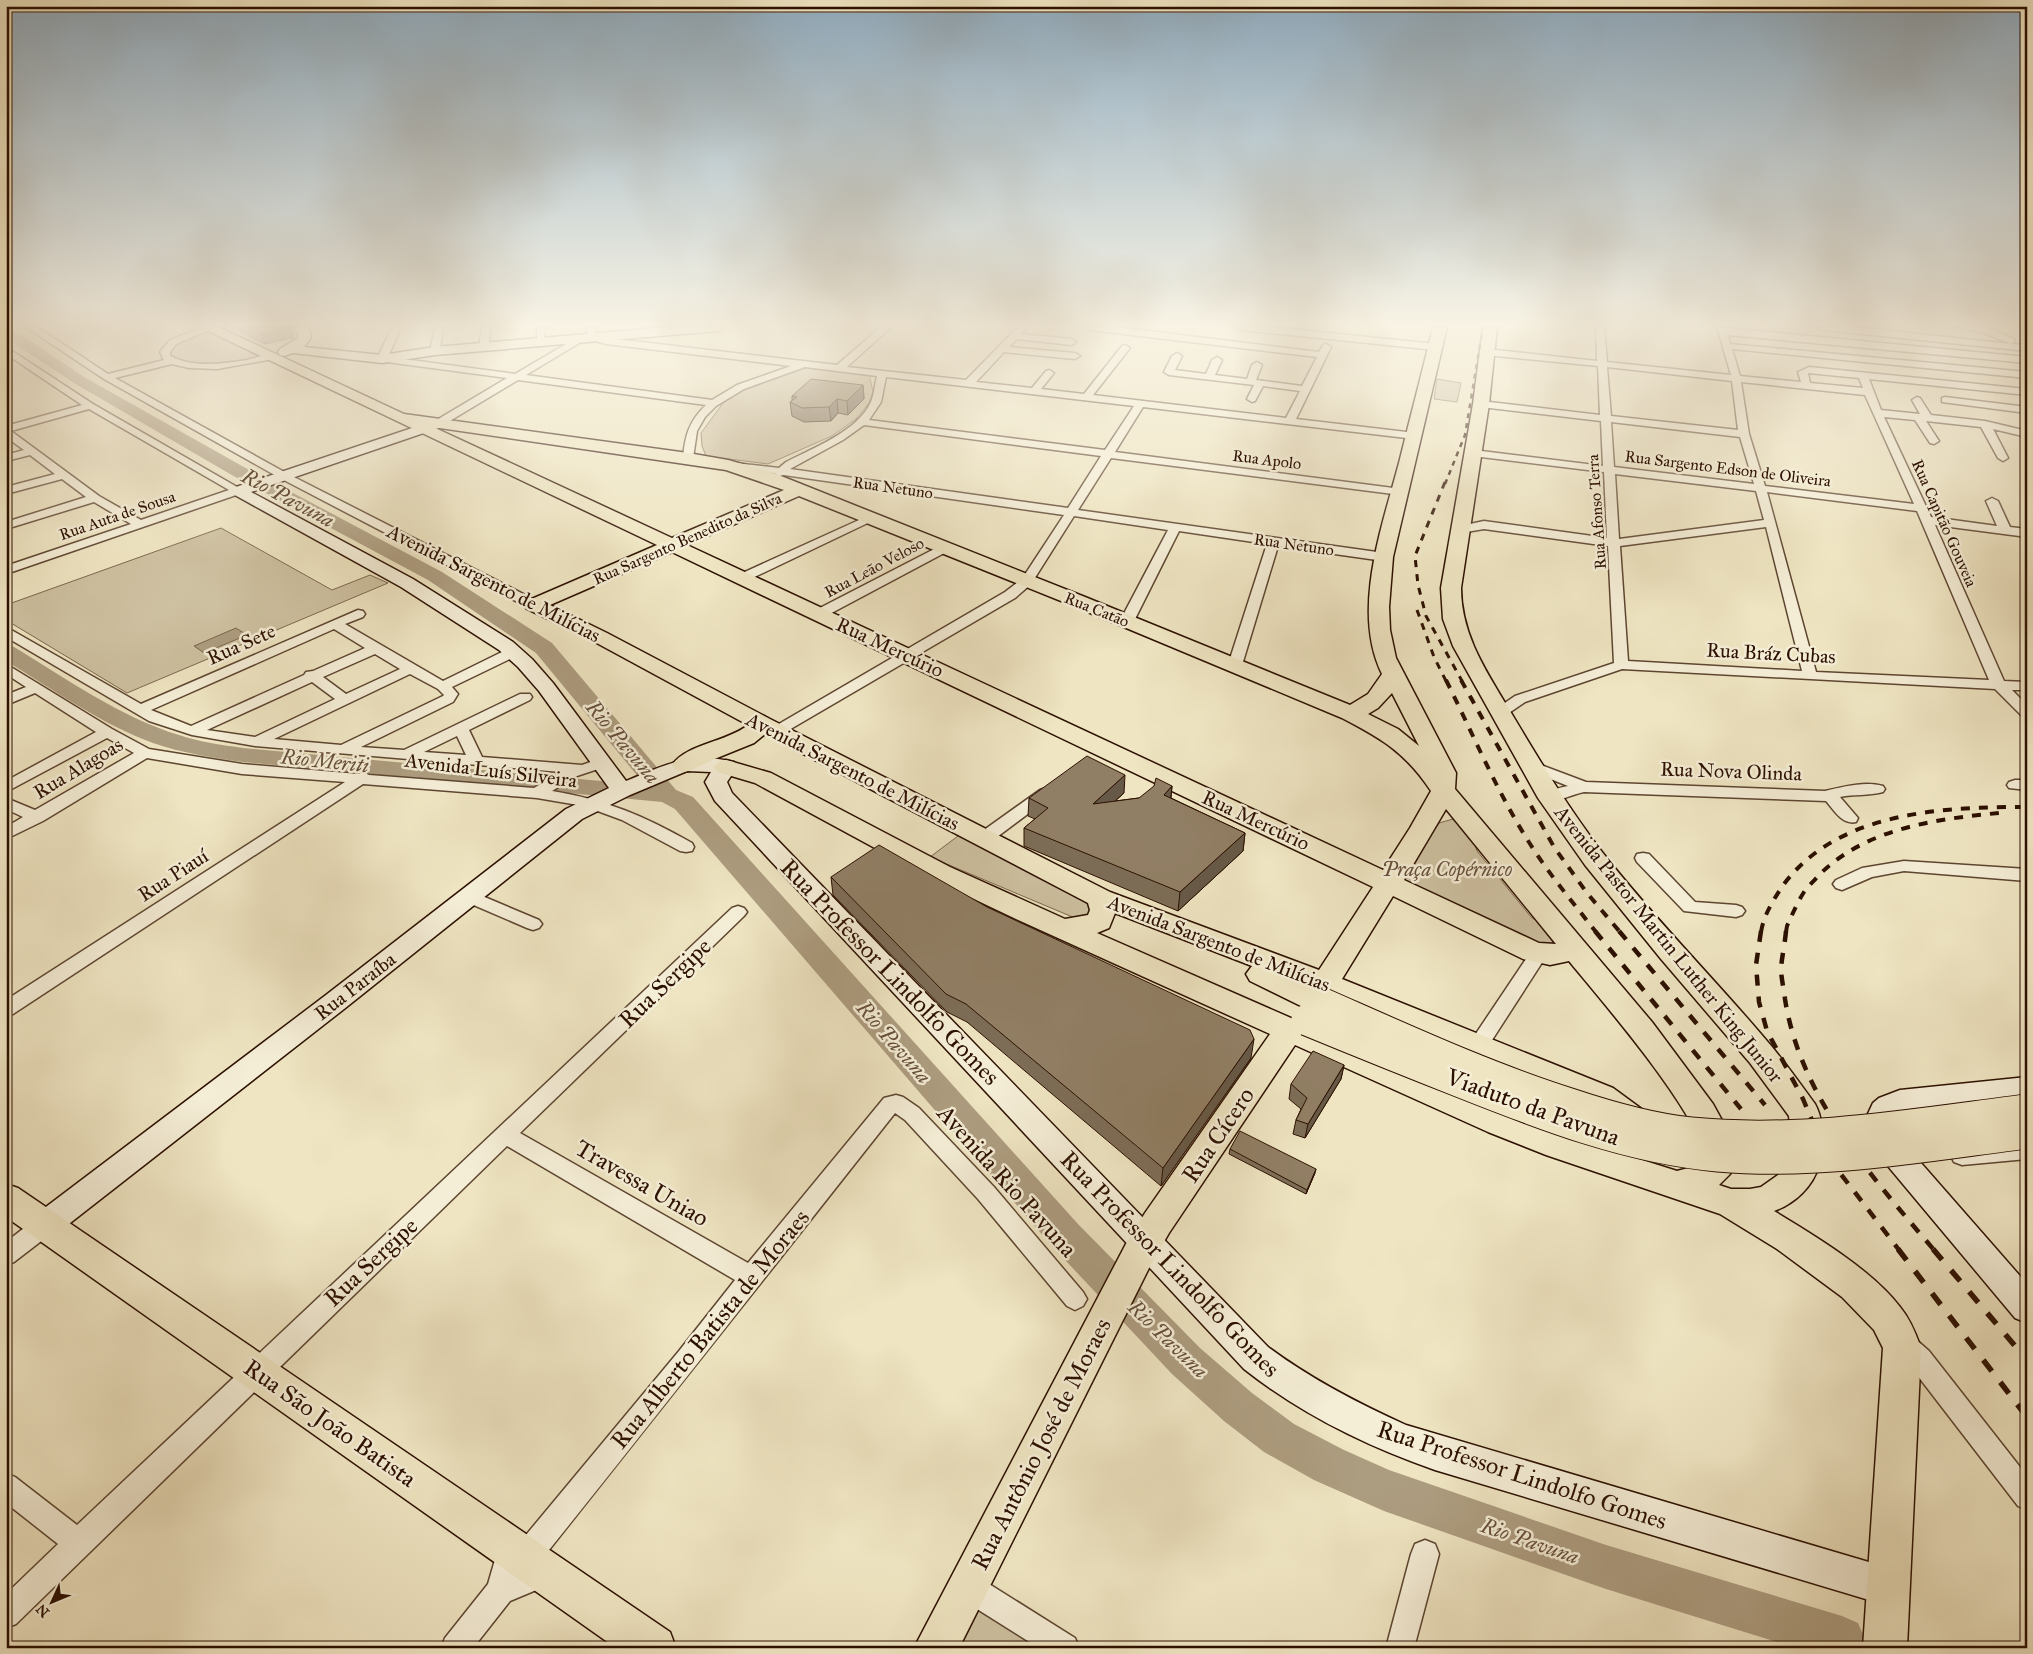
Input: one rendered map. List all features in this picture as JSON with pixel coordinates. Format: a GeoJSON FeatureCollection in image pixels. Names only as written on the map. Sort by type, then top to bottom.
{"type":"FeatureCollection","features":[{"type":"Feature","properties":{"kind":"main road","name":"Rua Mercúrio"},"geometry":{"type":"LineString","coordinates":[[371,404],[434,430],[670,544],[908,655],[1098,755],[1388,882],[1533,952],[1550,955],[1575,950]]}},
{"type":"Feature","properties":{"kind":"main road"},"geometry":{"type":"LineString","coordinates":[[1423,404],[1384,557],[1379,606],[1380,630],[1385,658],[1444,772],[1445,783],[1443,791],[1650,1041],[1703,1114],[1718,1146],[1720,1158],[1716,1168],[1702,1178],[1677,1185]]}},
{"type":"Feature","properties":{"kind":"main road","name":"Avenida Pastor Martin Luther King Junior"},"geometry":{"type":"LineString","coordinates":[[1481,404],[1451,588],[1452,618],[1462,644],[1505,704],[1533,767],[1550,798],[1594,859],[1762,1055],[1804,1113],[1806,1128],[1802,1166]]}},
{"type":"Feature","properties":{"kind":"main road"},"geometry":{"type":"LineString","coordinates":[[434,430],[472,428],[688,458]]}},
{"type":"Feature","properties":{"kind":"main road","name":"Rua Catão"},"geometry":{"type":"LineString","coordinates":[[688,458],[778,476],[798,490],[1127,621],[1350,713],[1405,745],[1443,791]]}},
{"type":"Feature","properties":{"kind":"main road","name":"Rua Sargento Benedito da Silva"},"geometry":{"type":"LineString","coordinates":[[534,605],[670,544],[798,490]]}},
{"type":"Feature","properties":{"kind":"main road","name":"Avenida Sargento de Milícias"},"geometry":{"type":"LineString","coordinates":[[534,605],[600,637],[769,728],[983,839],[1101,898],[1143,914]]}},
{"type":"Feature","properties":{"kind":"main road"},"geometry":{"type":"LineString","coordinates":[[1350,713],[1362,710],[1374,701],[1393,674]]}},
{"type":"Feature","properties":{"kind":"main road"},"geometry":{"type":"LineString","coordinates":[[684,765],[695,758],[769,728]]}},
{"type":"Feature","properties":{"kind":"main road"},"geometry":{"type":"LineString","coordinates":[[726,767],[769,728]]}},
{"type":"Feature","properties":{"kind":"main road","name":"Avenida Sargento de Milícias"},"geometry":{"type":"LineString","coordinates":[[726,767],[763,778],[941,873],[1118,953],[1310,1009],[1478,1046],[1611,1102],[1646,1135],[1677,1185]]}},
{"type":"Feature","properties":{"kind":"main road","name":"Rua Cícero"},"geometry":{"type":"LineString","coordinates":[[1141,1249],[1310,1009],[1423,828],[1443,791]]}},
{"type":"Feature","properties":{"kind":"main road"},"geometry":{"type":"LineString","coordinates":[[1063,929],[1089,926],[1098,921],[1103,910],[1101,898]]}},
{"type":"Feature","properties":{"kind":"main road","name":"Viaduto da Pavuna"},"geometry":{"type":"LineString","coordinates":[[1143,914],[1208,948],[1310,1009],[1545,1116],[1627,1141],[1719,1156],[1794,1157],[1867,1152],[2027,1133]]}},
{"type":"Feature","properties":{"kind":"main road","name":"Avenida Sargento de Milícias"},"geometry":{"type":"LineString","coordinates":[[1310,1009],[1499,1123],[1557,1146],[1731,1203],[1788,1238],[1846,1279],[1894,1330]]}},
{"type":"Feature","properties":{"kind":"main road","name":"Viaduto da Pavuna"},"geometry":{"type":"LineString","coordinates":[[1310,1009],[1521,1088],[1616,1118],[1690,1133],[1773,1135],[1847,1131],[2027,1110]]}},
{"type":"Feature","properties":{"kind":"main road"},"geometry":{"type":"LineString","coordinates":[[1718,1146],[1765,1161],[1802,1166]]}},
{"type":"Feature","properties":{"kind":"main road","name":"Avenida Sargento de Milícias"},"geometry":{"type":"LineString","coordinates":[[1731,1203],[1758,1202],[1780,1193],[1790,1185],[1802,1166]]}},
{"type":"Feature","properties":{"kind":"main road","name":"Rua São João Batista"},"geometry":{"type":"LineString","coordinates":[[6,1198],[654,1648]]}},
{"type":"Feature","properties":{"kind":"main road","name":"Rua Antônio José de Moraes"},"geometry":{"type":"LineString","coordinates":[[936,1648],[1141,1249]]}},
{"type":"Feature","properties":{"kind":"main road"},"geometry":{"type":"LineString","coordinates":[[1887,1616],[1902,1357],[1894,1330]]}},
{"type":"Feature","properties":{"kind":"street","name":"Avenida Sargento de Milícias"},"geometry":{"type":"LineString","coordinates":[[87,404],[408,583],[513,652],[546,687],[616,780]]}},
{"type":"Feature","properties":{"kind":"street","name":"Avenida Sargento de Milícias"},"geometry":{"type":"LineString","coordinates":[[155,404],[282,477],[534,605]]}},
{"type":"Feature","properties":{"kind":"street"},"geometry":{"type":"LineString","coordinates":[[242,490],[434,430],[473,404]]}},
{"type":"Feature","properties":{"kind":"street"},"geometry":{"type":"LineString","coordinates":[[688,458],[694,427],[711,404]]}},
{"type":"Feature","properties":{"kind":"street"},"geometry":{"type":"LineString","coordinates":[[778,476],[800,458],[839,438],[862,422],[874,404]]}},
{"type":"Feature","properties":{"kind":"street"},"geometry":{"type":"LineString","coordinates":[[769,728],[908,655],[1010,595],[1027,581],[1140,404]]}},
{"type":"Feature","properties":{"kind":"street"},"geometry":{"type":"LineString","coordinates":[[1142,404],[1415,436]]}},
{"type":"Feature","properties":{"kind":"street"},"geometry":{"type":"LineString","coordinates":[[1290,422],[1299,404]]}},
{"type":"Feature","properties":{"kind":"street"},"geometry":{"type":"LineString","coordinates":[[1483,404],[1744,434]]}},
{"type":"Feature","properties":{"kind":"street","name":"Rua Afonso Terra"},"geometry":{"type":"LineString","coordinates":[[1605,404],[1622,665]]}},
{"type":"Feature","properties":{"kind":"street"},"geometry":{"type":"LineString","coordinates":[[1740,404],[1744,434],[1771,523],[1810,676]]}},
{"type":"Feature","properties":{"kind":"street","name":"Rua Capitão Gouveia"},"geometry":{"type":"LineString","coordinates":[[1874,404],[1927,520],[1998,684]]}},
{"type":"Feature","properties":{"kind":"street"},"geometry":{"type":"LineString","coordinates":[[1918,404],[1934,440]]}},
{"type":"Feature","properties":{"kind":"street"},"geometry":{"type":"LineString","coordinates":[[1979,404],[2027,410]]}},
{"type":"Feature","properties":{"kind":"street"},"geometry":{"type":"LineString","coordinates":[[6,431],[90,406]]}},
{"type":"Feature","properties":{"kind":"street"},"geometry":{"type":"LineString","coordinates":[[1877,413],[1984,424],[2027,434]]}},
{"type":"Feature","properties":{"kind":"street","name":"Rua Apolo"},"geometry":{"type":"LineString","coordinates":[[862,422],[1401,492]]}},
{"type":"Feature","properties":{"kind":"street"},"geometry":{"type":"LineString","coordinates":[[1984,424],[2003,458]]}},
{"type":"Feature","properties":{"kind":"street"},"geometry":{"type":"LineString","coordinates":[[6,431],[30,452],[95,498],[140,524]]}},
{"type":"Feature","properties":{"kind":"street"},"geometry":{"type":"LineString","coordinates":[[6,458],[30,452]]}},
{"type":"Feature","properties":{"kind":"street","name":"Rua Sargento Edson de Oliveira"},"geometry":{"type":"LineString","coordinates":[[1473,453],[1921,508]]}},
{"type":"Feature","properties":{"kind":"street"},"geometry":{"type":"LineString","coordinates":[[6,491],[62,475]]}},
{"type":"Feature","properties":{"kind":"street","name":"Rua Netuno"},"geometry":{"type":"LineString","coordinates":[[778,476],[843,480],[1384,557]]}},
{"type":"Feature","properties":{"kind":"street","name":"Rua Sargento Benedito da Silva"},"geometry":{"type":"LineString","coordinates":[[798,490],[818,483],[843,480]]}},
{"type":"Feature","properties":{"kind":"street","name":"Rua Auta de Sousa"},"geometry":{"type":"LineString","coordinates":[[6,570],[242,490]]}},
{"type":"Feature","properties":{"kind":"street"},"geometry":{"type":"LineString","coordinates":[[6,526],[95,498]]}},
{"type":"Feature","properties":{"kind":"street"},"geometry":{"type":"LineString","coordinates":[[1992,501],[2005,530]]}},
{"type":"Feature","properties":{"kind":"street"},"geometry":{"type":"LineString","coordinates":[[742,578],[870,518]]}},
{"type":"Feature","properties":{"kind":"street"},"geometry":{"type":"LineString","coordinates":[[1927,520],[2027,533]]}},
{"type":"Feature","properties":{"kind":"street"},"geometry":{"type":"LineString","coordinates":[[1461,524],[1484,525],[1615,543],[1771,523]]}},
{"type":"Feature","properties":{"kind":"street"},"geometry":{"type":"LineString","coordinates":[[1127,621],[1174,527]]}},
{"type":"Feature","properties":{"kind":"street"},"geometry":{"type":"LineString","coordinates":[[1235,665],[1274,540]]}},
{"type":"Feature","properties":{"kind":"street","name":"Rua Leão Veloso"},"geometry":{"type":"LineString","coordinates":[[819,614],[944,548]]}},
{"type":"Feature","properties":{"kind":"street","name":"Rua Sete"},"geometry":{"type":"LineString","coordinates":[[139,710],[358,614]]}},
{"type":"Feature","properties":{"kind":"street"},"geometry":{"type":"LineString","coordinates":[[335,624],[446,693]]}},
{"type":"Feature","properties":{"kind":"street","name":"Avenida Luís Silveira"},"geometry":{"type":"LineString","coordinates":[[6,631],[139,710],[154,718],[192,731],[255,742],[476,760],[575,772],[616,780]]}},
{"type":"Feature","properties":{"kind":"street"},"geometry":{"type":"LineString","coordinates":[[192,731],[311,675],[376,648]]}},
{"type":"Feature","properties":{"kind":"street"},"geometry":{"type":"LineString","coordinates":[[342,750],[446,693],[513,652]]}},
{"type":"Feature","properties":{"kind":"street","name":"Rua Bráz Cubas"},"geometry":{"type":"LineString","coordinates":[[1505,704],[1622,665],[2027,686]]}},
{"type":"Feature","properties":{"kind":"street","name":"Avenida Luís Silveira"},"geometry":{"type":"LineString","coordinates":[[6,668],[107,732],[145,753],[212,766],[540,791],[592,804],[652,827],[686,847]]}},
{"type":"Feature","properties":{"kind":"street"},"geometry":{"type":"LineString","coordinates":[[255,742],[410,669]]}},
{"type":"Feature","properties":{"kind":"street"},"geometry":{"type":"LineString","coordinates":[[311,675],[345,700]]}},
{"type":"Feature","properties":{"kind":"street"},"geometry":{"type":"LineString","coordinates":[[1998,684],[2027,713]]}},
{"type":"Feature","properties":{"kind":"street"},"geometry":{"type":"LineString","coordinates":[[6,701],[36,687]]}},
{"type":"Feature","properties":{"kind":"street"},"geometry":{"type":"LineString","coordinates":[[406,755],[525,697]]}},
{"type":"Feature","properties":{"kind":"street"},"geometry":{"type":"LineString","coordinates":[[461,728],[476,760]]}},
{"type":"Feature","properties":{"kind":"street"},"geometry":{"type":"LineString","coordinates":[[6,786],[107,732]]}},
{"type":"Feature","properties":{"kind":"street","name":"Rua Alagoas"},"geometry":{"type":"LineString","coordinates":[[6,834],[145,753]]}},
{"type":"Feature","properties":{"kind":"street","name":"Rua Paraíba"},"geometry":{"type":"LineString","coordinates":[[6,1255],[335,1002],[554,828],[592,804],[616,780],[684,765],[699,764],[726,767]]}},
{"type":"Feature","properties":{"kind":"street","name":"Rua Professor Lindolfo Gomes"},"geometry":{"type":"LineString","coordinates":[[726,767],[716,782],[723,796],[1141,1249],[1256,1358],[1282,1378],[1366,1425],[1435,1452],[1887,1616]]}},
{"type":"Feature","properties":{"kind":"street","name":"Rua Nova Olinda"},"geometry":{"type":"LineString","coordinates":[[1533,767],[1584,787]]}},
{"type":"Feature","properties":{"kind":"street"},"geometry":{"type":"LineString","coordinates":[[540,791],[575,772]]}},
{"type":"Feature","properties":{"kind":"street","name":"Rua Piauí"},"geometry":{"type":"LineString","coordinates":[[6,1009],[363,777]]}},
{"type":"Feature","properties":{"kind":"street"},"geometry":{"type":"LineString","coordinates":[[983,839],[1060,783]]}},
{"type":"Feature","properties":{"kind":"street","name":"Rua Nova Olinda"},"geometry":{"type":"LineString","coordinates":[[1550,798],[1559,793],[1584,787],[1829,795],[1856,790],[1877,789]]}},
{"type":"Feature","properties":{"kind":"street"},"geometry":{"type":"LineString","coordinates":[[1829,795],[1850,818]]}},
{"type":"Feature","properties":{"kind":"street"},"geometry":{"type":"LineString","coordinates":[[6,803],[37,816]]}},
{"type":"Feature","properties":{"kind":"street"},"geometry":{"type":"LineString","coordinates":[[1643,858],[1690,907],[1736,911]]}},
{"type":"Feature","properties":{"kind":"street"},"geometry":{"type":"LineString","coordinates":[[1842,884],[1868,872],[1904,866],[2027,875]]}},
{"type":"Feature","properties":{"kind":"street"},"geometry":{"type":"LineString","coordinates":[[468,896],[533,924]]}},
{"type":"Feature","properties":{"kind":"street","name":"Rua Sergipe"},"geometry":{"type":"LineString","coordinates":[[6,1614],[255,1372],[738,912]]}},
{"type":"Feature","properties":{"kind":"street"},"geometry":{"type":"LineString","coordinates":[[1478,1046],[1534,962]]}},
{"type":"Feature","properties":{"kind":"street"},"geometry":{"type":"LineString","coordinates":[[2027,1088],[1913,1099],[1892,1104],[1885,1124],[1910,1172],[2027,1308]]}},
{"type":"Feature","properties":{"kind":"street","name":"Rua Alberto Batista de Moraes"},"geometry":{"type":"LineString","coordinates":[[455,1648],[887,1108],[896,1103]]}},
{"type":"Feature","properties":{"kind":"street","name":"Avenida Rio Pavuna"},"geometry":{"type":"LineString","coordinates":[[896,1103],[912,1114],[986,1193],[1075,1299]]}},
{"type":"Feature","properties":{"kind":"street"},"geometry":{"type":"LineString","coordinates":[[1885,1124],[1906,1151],[1929,1158],[2027,1150]]}},
{"type":"Feature","properties":{"kind":"street","name":"Travessa Uniao"},"geometry":{"type":"LineString","coordinates":[[506,1135],[751,1277]]}},
{"type":"Feature","properties":{"kind":"street"},"geometry":{"type":"LineString","coordinates":[[1894,1330],[1920,1359],[2027,1496]]}},
{"type":"Feature","properties":{"kind":"street"},"geometry":{"type":"LineString","coordinates":[[6,1486],[78,1543]]}},
{"type":"Feature","properties":{"kind":"street"},"geometry":{"type":"LineString","coordinates":[[1400,1648],[1425,1554]]}},
{"type":"Feature","properties":{"kind":"street","name":"Rua Alberto Batista de Moraes"},"geometry":{"type":"LineString","coordinates":[[500,1591],[527,1559]]}},
{"type":"Feature","properties":{"kind":"street"},"geometry":{"type":"LineString","coordinates":[[968,1587],[1065,1648]]}},
{"type":"Feature","properties":{"kind":"green space"},"geometry":{"type":"Polygon","coordinates":[[[722,404],[868,404],[856,419],[832,436],[768,464],[706,456],[702,446],[701,433],[722,404]]]}},
{"type":"Feature","properties":{"kind":"green space"},"geometry":{"type":"Polygon","coordinates":[[[221,528],[332,590],[370,575],[388,583],[127,693],[6,620],[6,605],[221,528]]]}},
{"type":"Feature","properties":{"kind":"green space","name":"Praça Copérnico"},"geometry":{"type":"Polygon","coordinates":[[[1453,819],[1466,828],[1472,837],[1477,851],[1531,917],[1546,927],[1557,941],[1550,946],[1544,947],[1395,883],[1439,823],[1453,819]]]}},
{"type":"Feature","properties":{"kind":"green space"},"geometry":{"type":"Polygon","coordinates":[[[962,833],[1098,911],[1082,921],[930,857],[962,833]]]}},
{"type":"Feature","properties":{"kind":"green space"},"geometry":{"type":"Polygon","coordinates":[[[977,1610],[1038,1648],[957,1648],[977,1610]]]}},
{"type":"Feature","properties":{"kind":"shaded area"},"geometry":{"type":"Polygon","coordinates":[[[236,628],[247,635],[204,653],[194,646],[236,628]]]}},
{"type":"Feature","properties":{"kind":"building"},"geometry":{"type":"Polygon","coordinates":[[[794,404],[832,404],[829,407],[802,408],[794,404]]]}},
{"type":"Feature","properties":{"kind":"building"},"geometry":{"type":"Polygon","coordinates":[[[1087,756],[1125,775],[1093,804],[1139,798],[1154,786],[1156,778],[1172,786],[1164,795],[1245,833],[1180,892],[1024,828],[1048,808],[1029,798],[1087,756]]]}},
{"type":"Feature","properties":{"kind":"building"},"geometry":{"type":"Polygon","coordinates":[[[879,845],[987,907],[1250,1030],[1254,1039],[1163,1168],[966,1004],[946,994],[831,877],[879,845]]]}},
{"type":"Feature","properties":{"kind":"building"},"geometry":{"type":"Polygon","coordinates":[[[1313,1051],[1344,1065],[1308,1124],[1296,1120],[1307,1098],[1291,1084],[1313,1051]]]}},
{"type":"Feature","properties":{"kind":"building"},"geometry":{"type":"Polygon","coordinates":[[[1240,1131],[1316,1169],[1307,1190],[1230,1149],[1240,1131]]]}},
{"type":"Feature","properties":{"kind":"waterway","name":"Rio Pavuna"},"geometry":{"type":"LineString","coordinates":[[121,404],[236,470],[435,576],[544,648],[667,795]]}},
{"type":"Feature","properties":{"kind":"waterway","name":"Rio Meriti"},"geometry":{"type":"LineString","coordinates":[[6,652],[81,698],[120,719],[160,737],[191,746],[243,755],[667,795]]}},
{"type":"Feature","properties":{"kind":"waterway","name":"Rio Pavuna"},"geometry":{"type":"LineString","coordinates":[[667,795],[684,803],[1065,1235],[1186,1361],[1238,1407],[1279,1438],[1329,1465],[1384,1490],[1606,1567],[1842,1639]]}},
{"type":"Feature","properties":{"kind":"railway"},"geometry":{"type":"LineString","coordinates":[[1445,484],[1465,435],[1470,404]]}},
{"type":"Feature","properties":{"kind":"railway"},"geometry":{"type":"LineString","coordinates":[[1445,482],[1415,556],[1418,585],[1426,616],[1462,681]]}},
{"type":"Feature","properties":{"kind":"railway"},"geometry":{"type":"LineString","coordinates":[[1417,610],[1434,657],[1446,681]]}},
{"type":"Feature","properties":{"kind":"railway"},"geometry":{"type":"LineString","coordinates":[[1446,680],[1498,788],[1521,830],[1549,871],[1596,932]]}},
{"type":"Feature","properties":{"kind":"railway"},"geometry":{"type":"LineString","coordinates":[[1461,680],[1554,847],[1587,893],[1620,932]]}},
{"type":"Feature","properties":{"kind":"railway"},"geometry":{"type":"LineString","coordinates":[[1761,932],[1767,913],[1784,884],[1807,860],[1833,841],[1863,828],[1895,818],[1928,812],[1995,807],[2027,807]]}},
{"type":"Feature","properties":{"kind":"railway"},"geometry":{"type":"LineString","coordinates":[[1786,932],[1801,896],[1807,888],[1838,859],[1858,846],[1880,836],[1927,823],[1999,813]]}},
{"type":"Feature","properties":{"kind":"railway"},"geometry":{"type":"LineString","coordinates":[[1595,931],[1741,1109]]}},
{"type":"Feature","properties":{"kind":"railway"},"geometry":{"type":"LineString","coordinates":[[1619,931],[1765,1105]]}},
{"type":"Feature","properties":{"kind":"railway"},"geometry":{"type":"LineString","coordinates":[[1761,931],[1756,965],[1759,1002],[1767,1031],[1803,1099],[1827,1156],[1899,1250]]}},
{"type":"Feature","properties":{"kind":"railway"},"geometry":{"type":"LineString","coordinates":[[1786,931],[1781,968],[1782,980],[1793,1035],[1806,1069],[1822,1102],[1842,1134],[1887,1194],[1934,1250]]}},
{"type":"Feature","properties":{"kind":"railway"},"geometry":{"type":"LineString","coordinates":[[1898,1249],[2027,1417]]}},
{"type":"Feature","properties":{"kind":"railway"},"geometry":{"type":"LineString","coordinates":[[1933,1249],[2027,1360]]}}]}
